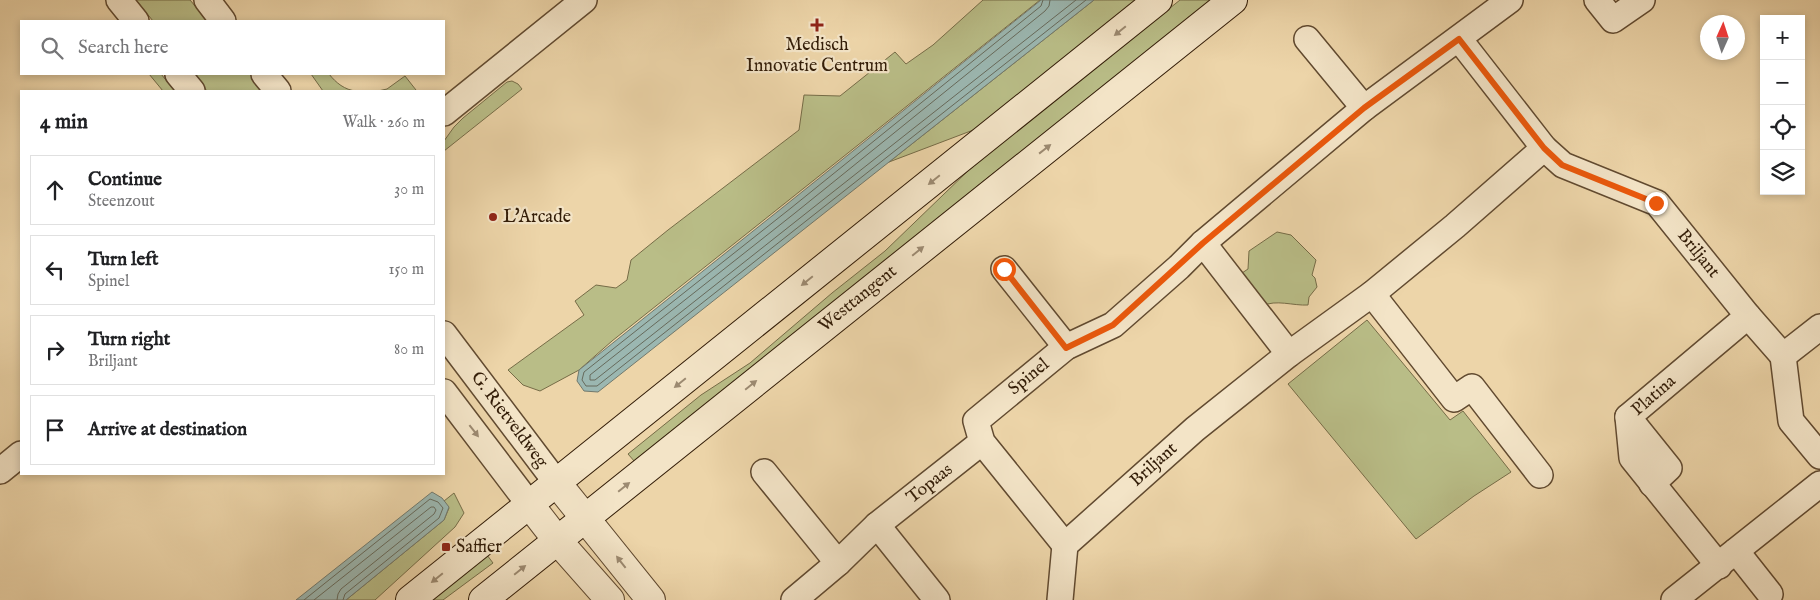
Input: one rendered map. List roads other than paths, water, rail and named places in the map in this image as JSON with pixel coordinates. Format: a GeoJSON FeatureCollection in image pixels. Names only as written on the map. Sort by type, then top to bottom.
{"type":"FeatureCollection","features":[{"type":"Feature","properties":{"kind":"main road"},"geometry":{"type":"LineString","coordinates":[[410,600],[1158,0]]}},
{"type":"Feature","properties":{"kind":"main road","name":"Westtangent"},"geometry":{"type":"LineString","coordinates":[[483,600],[1233,0]]}},
{"type":"Feature","properties":{"kind":"main road"},"geometry":{"type":"LineString","coordinates":[[556,482],[651,600]]}},
{"type":"Feature","properties":{"kind":"main road"},"geometry":{"type":"LineString","coordinates":[[530,504],[557,540],[610,600]]}},
{"type":"Feature","properties":{"kind":"street"},"geometry":{"type":"LineString","coordinates":[[119,0],[135,20]]}},
{"type":"Feature","properties":{"kind":"street"},"geometry":{"type":"LineString","coordinates":[[207,0],[222,20]]}},
{"type":"Feature","properties":{"kind":"street"},"geometry":{"type":"LineString","coordinates":[[445,112],[584,0]]}},
{"type":"Feature","properties":{"kind":"street","name":"Spinel"},"geometry":{"type":"LineString","coordinates":[[982,442],[976,421],[1066,348],[1113,325],[1203,243],[1364,108],[1510,0]]}},
{"type":"Feature","properties":{"kind":"street"},"geometry":{"type":"LineString","coordinates":[[1597,0],[1613,20],[1642,0]]}},
{"type":"Feature","properties":{"kind":"street"},"geometry":{"type":"LineString","coordinates":[[1307,39],[1364,108]]}},
{"type":"Feature","properties":{"kind":"street","name":"Briljant"},"geometry":{"type":"LineString","coordinates":[[1459,39],[1544,148],[1562,165],[1656,203],[1783,356]]}},
{"type":"Feature","properties":{"kind":"street"},"geometry":{"type":"LineString","coordinates":[[179,75],[191,90]]}},
{"type":"Feature","properties":{"kind":"street"},"geometry":{"type":"LineString","coordinates":[[265,75],[277,90]]}},
{"type":"Feature","properties":{"kind":"street","name":"Briljant"},"geometry":{"type":"LineString","coordinates":[[1065,545],[1195,430],[1289,354],[1372,294],[1455,226],[1544,148]]}},
{"type":"Feature","properties":{"kind":"street"},"geometry":{"type":"LineString","coordinates":[[1203,243],[1289,354]]}},
{"type":"Feature","properties":{"kind":"street"},"geometry":{"type":"LineString","coordinates":[[1004,269],[1066,348]]}},
{"type":"Feature","properties":{"kind":"street"},"geometry":{"type":"LineString","coordinates":[[1372,294],[1454,399],[1472,387],[1540,475]]}},
{"type":"Feature","properties":{"kind":"street","name":"Platina"},"geometry":{"type":"LineString","coordinates":[[1748,316],[1628,417],[1632,458],[1652,484],[1727,559],[1770,594]]}},
{"type":"Feature","properties":{"kind":"street"},"geometry":{"type":"LineString","coordinates":[[1820,327],[1783,356],[1791,421],[1820,456]]}},
{"type":"Feature","properties":{"kind":"street","name":"G. Rietveldweg"},"geometry":{"type":"LineString","coordinates":[[445,335],[556,482]]}},
{"type":"Feature","properties":{"kind":"street","name":"G. Rietveldweg"},"geometry":{"type":"LineString","coordinates":[[445,393],[530,504]]}},
{"type":"Feature","properties":{"kind":"street"},"geometry":{"type":"LineString","coordinates":[[982,442],[1065,545],[1060,600]]}},
{"type":"Feature","properties":{"kind":"street","name":"Topaas"},"geometry":{"type":"LineString","coordinates":[[794,600],[838,563],[877,525],[982,442]]}},
{"type":"Feature","properties":{"kind":"street"},"geometry":{"type":"LineString","coordinates":[[0,471],[20,455]]}},
{"type":"Feature","properties":{"kind":"street"},"geometry":{"type":"LineString","coordinates":[[764,472],[838,563]]}},
{"type":"Feature","properties":{"kind":"street"},"geometry":{"type":"LineString","coordinates":[[1674,600],[1820,484]]}},
{"type":"Feature","properties":{"kind":"street"},"geometry":{"type":"LineString","coordinates":[[877,525],[937,600]]}},
{"type":"Feature","properties":{"kind":"water"},"geometry":{"type":"Polygon","coordinates":[[[1041,0],[1094,0],[598,392],[584,391],[577,381],[579,370],[1041,0]]]}},
{"type":"Feature","properties":{"kind":"water"},"geometry":{"type":"Polygon","coordinates":[[[432,492],[442,498],[449,507],[444,520],[346,600],[296,600],[432,492]]]}},
{"type":"Feature","properties":{"kind":"place","name":"Medisch Innovatie Centrum"},"geometry":{"type":"Point","coordinates":[817,25]}},
{"type":"Feature","properties":{"kind":"place","name":"L'Arcade"},"geometry":{"type":"Point","coordinates":[493,217]}},
{"type":"Feature","properties":{"kind":"place","name":"Saffier"},"geometry":{"type":"Point","coordinates":[446,547]}}]}
